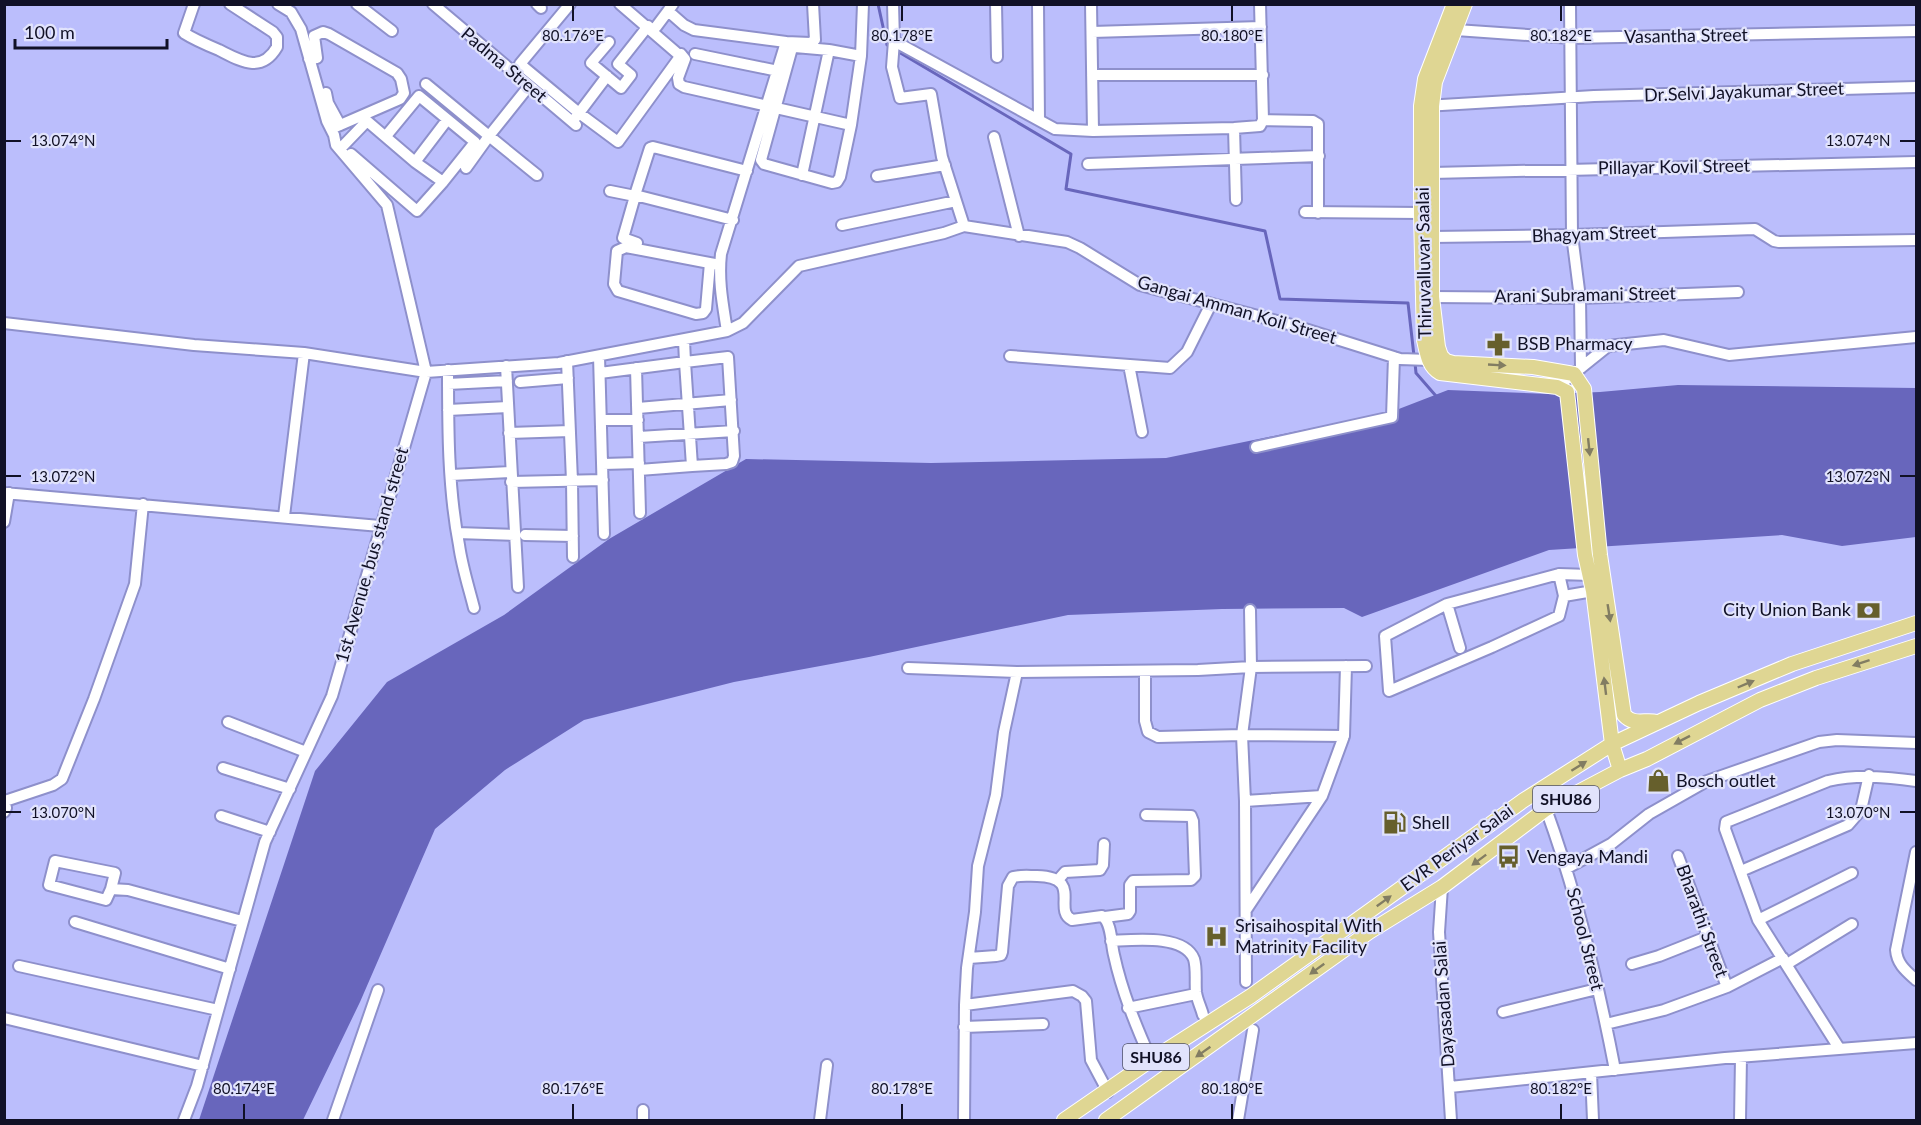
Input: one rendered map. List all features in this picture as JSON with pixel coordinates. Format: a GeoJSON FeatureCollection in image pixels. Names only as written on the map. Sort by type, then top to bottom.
{"type":"FeatureCollection","features":[{"type":"Feature","properties":{"kind":"main road","name":"Thiruvalluvar Saalai"},"geometry":{"type":"LineString","coordinates":[[1430,359],[1437,339],[1432,297],[1432,173],[1425,79],[1454,4]]}},
{"type":"Feature","properties":{"kind":"main road","name":"Thiruvalluvar Saalai"},"geometry":{"type":"LineString","coordinates":[[1465,4],[1427,106],[1420,213],[1424,340],[1435,370],[1440,373],[1562,389]]}},
{"type":"Feature","properties":{"kind":"main road"},"geometry":{"type":"LineString","coordinates":[[1430,359],[1453,363],[1577,371],[1584,389],[1600,555],[1624,715],[1629,721],[1660,722]]}},
{"type":"Feature","properties":{"kind":"main road"},"geometry":{"type":"LineString","coordinates":[[1562,389],[1593,591],[1612,744],[1620,770]]}},
{"type":"Feature","properties":{"kind":"main road","name":"EVR Periyar Salai"},"geometry":{"type":"LineString","coordinates":[[1064,1120],[1108,1092],[1151,1060],[1251,996],[1524,800],[1612,744],[1792,664],[1917,622]]}},
{"type":"Feature","properties":{"kind":"main road","name":"EVR Periyar Salai"},"geometry":{"type":"LineString","coordinates":[[1106,1120],[1368,932],[1442,887],[1546,809],[1760,700],[1816,678],[1917,646]]}},
{"type":"Feature","properties":{"kind":"main road"},"geometry":{"type":"LineString","coordinates":[[1635,735],[1647,759]]}},
{"type":"Feature","properties":{"kind":"street"},"geometry":{"type":"LineString","coordinates":[[194,4],[184,33],[246,63],[260,63],[267,60],[277,47],[277,38],[273,32],[230,4]]}},
{"type":"Feature","properties":{"kind":"street","name":"1st Avenue, bus stand street"},"geometry":{"type":"LineString","coordinates":[[184,1120],[203,1066],[242,921],[270,832],[332,696],[426,372],[387,205],[341,148],[336,145],[335,127],[327,121],[313,59],[301,29],[291,12],[278,4]]}},
{"type":"Feature","properties":{"kind":"street"},"geometry":{"type":"LineString","coordinates":[[357,4],[392,31]]}},
{"type":"Feature","properties":{"kind":"street","name":"Padma Street"},"geometry":{"type":"LineString","coordinates":[[433,4],[529,86],[576,120]]}},
{"type":"Feature","properties":{"kind":"street"},"geometry":{"type":"LineString","coordinates":[[570,4],[520,64],[576,120],[618,142],[679,58],[678,54],[652,27],[620,4]]}},
{"type":"Feature","properties":{"kind":"street"},"geometry":{"type":"LineString","coordinates":[[628,4],[684,57],[678,78],[679,84],[684,87],[851,125]]}},
{"type":"Feature","properties":{"kind":"street"},"geometry":{"type":"LineString","coordinates":[[609,42],[591,63],[621,88],[631,75],[618,64],[671,8],[684,25],[694,30],[786,42],[814,41],[813,4]]}},
{"type":"Feature","properties":{"kind":"street"},"geometry":{"type":"LineString","coordinates":[[786,42],[777,71],[761,160],[764,164],[802,175],[832,183],[839,181],[851,125],[861,56],[863,4]]}},
{"type":"Feature","properties":{"kind":"street"},"geometry":{"type":"LineString","coordinates":[[892,4],[894,46],[892,67],[900,98],[931,94],[945,165],[964,226]]}},
{"type":"Feature","properties":{"kind":"street"},"geometry":{"type":"LineString","coordinates":[[996,4],[997,57]]}},
{"type":"Feature","properties":{"kind":"street"},"geometry":{"type":"LineString","coordinates":[[1038,4],[1039,120]]}},
{"type":"Feature","properties":{"kind":"street"},"geometry":{"type":"LineString","coordinates":[[1091,4],[1093,131]]}},
{"type":"Feature","properties":{"kind":"street"},"geometry":{"type":"LineString","coordinates":[[894,46],[1055,129],[1093,131],[1256,127],[1260,126],[1263,120],[1260,4]]}},
{"type":"Feature","properties":{"kind":"street"},"geometry":{"type":"LineString","coordinates":[[1570,4],[1572,235],[1580,298],[1577,371]]}},
{"type":"Feature","properties":{"kind":"street"},"geometry":{"type":"LineString","coordinates":[[1092,32],[1261,27]]}},
{"type":"Feature","properties":{"kind":"street","name":"Vasantha Street"},"geometry":{"type":"LineString","coordinates":[[1456,30],[1571,38],[1917,31]]}},
{"type":"Feature","properties":{"kind":"street"},"geometry":{"type":"LineString","coordinates":[[313,59],[314,36],[323,32],[397,73],[402,79],[404,93],[400,99],[335,127]]}},
{"type":"Feature","properties":{"kind":"street"},"geometry":{"type":"LineString","coordinates":[[717,262],[621,248],[617,251],[614,284],[618,291],[696,314],[703,313],[747,171],[792,48],[829,50],[861,56]]}},
{"type":"Feature","properties":{"kind":"street"},"geometry":{"type":"LineString","coordinates":[[802,175],[829,50]]}},
{"type":"Feature","properties":{"kind":"street"},"geometry":{"type":"LineString","coordinates":[[695,54],[777,71]]}},
{"type":"Feature","properties":{"kind":"street"},"geometry":{"type":"LineString","coordinates":[[1092,75],[1263,75]]}},
{"type":"Feature","properties":{"kind":"street"},"geometry":{"type":"LineString","coordinates":[[576,120],[607,76]]}},
{"type":"Feature","properties":{"kind":"street"},"geometry":{"type":"LineString","coordinates":[[426,84],[537,175]]}},
{"type":"Feature","properties":{"kind":"street"},"geometry":{"type":"LineString","coordinates":[[466,168],[529,86]]}},
{"type":"Feature","properties":{"kind":"street","name":"Dr.Selvi Jayakumar Street"},"geometry":{"type":"LineString","coordinates":[[1427,106],[1571,98],[1917,87]]}},
{"type":"Feature","properties":{"kind":"street"},"geometry":{"type":"LineString","coordinates":[[386,136],[419,96],[475,142],[443,182],[417,211],[341,148],[367,121],[415,162],[443,182]]}},
{"type":"Feature","properties":{"kind":"street"},"geometry":{"type":"LineString","coordinates":[[415,162],[447,120]]}},
{"type":"Feature","properties":{"kind":"street"},"geometry":{"type":"LineString","coordinates":[[1263,120],[1316,122],[1319,156],[1318,213]]}},
{"type":"Feature","properties":{"kind":"street"},"geometry":{"type":"LineString","coordinates":[[1234,128],[1236,200]]}},
{"type":"Feature","properties":{"kind":"street"},"geometry":{"type":"LineString","coordinates":[[994,137],[1019,236]]}},
{"type":"Feature","properties":{"kind":"street"},"geometry":{"type":"LineString","coordinates":[[717,262],[626,241],[623,238],[650,148],[747,171]]}},
{"type":"Feature","properties":{"kind":"street"},"geometry":{"type":"LineString","coordinates":[[1088,164],[1319,156]]}},
{"type":"Feature","properties":{"kind":"street","name":"Pillayar Kovil Street"},"geometry":{"type":"LineString","coordinates":[[1432,173],[1917,162]]}},
{"type":"Feature","properties":{"kind":"street"},"geometry":{"type":"LineString","coordinates":[[877,176],[945,165]]}},
{"type":"Feature","properties":{"kind":"street"},"geometry":{"type":"LineString","coordinates":[[610,191],[733,220]]}},
{"type":"Feature","properties":{"kind":"street"},"geometry":{"type":"LineString","coordinates":[[842,225],[956,201]]}},
{"type":"Feature","properties":{"kind":"street"},"geometry":{"type":"LineString","coordinates":[[1305,212],[1420,213]]}},
{"type":"Feature","properties":{"kind":"street","name":"Gangai Amman Koil Street"},"geometry":{"type":"LineString","coordinates":[[4,323],[194,345],[304,352],[426,372],[567,361],[727,331],[743,323],[799,266],[944,233],[964,226],[1067,242],[1140,285],[1292,325],[1397,358],[1430,359]]}},
{"type":"Feature","properties":{"kind":"street","name":"Bhagyam Street"},"geometry":{"type":"LineString","coordinates":[[1432,237],[1755,229],[1779,242],[1917,240]]}},
{"type":"Feature","properties":{"kind":"street"},"geometry":{"type":"LineString","coordinates":[[717,262],[727,331]]}},
{"type":"Feature","properties":{"kind":"street","name":"Arani Subramani Street"},"geometry":{"type":"LineString","coordinates":[[1432,297],[1580,298],[1738,292]]}},
{"type":"Feature","properties":{"kind":"street"},"geometry":{"type":"LineString","coordinates":[[1010,356],[1170,368],[1187,352],[1211,304]]}},
{"type":"Feature","properties":{"kind":"street"},"geometry":{"type":"LineString","coordinates":[[1562,389],[1577,371],[1608,346],[1664,340],[1729,355],[1917,337]]}},
{"type":"Feature","properties":{"kind":"street"},"geometry":{"type":"LineString","coordinates":[[684,340],[692,466]]}},
{"type":"Feature","properties":{"kind":"street"},"geometry":{"type":"LineString","coordinates":[[284,516],[304,352]]}},
{"type":"Feature","properties":{"kind":"street"},"geometry":{"type":"LineString","coordinates":[[599,356],[604,534]]}},
{"type":"Feature","properties":{"kind":"street"},"geometry":{"type":"LineString","coordinates":[[600,373],[728,357],[734,431],[734,456],[732,462],[726,464],[639,467],[603,464]]}},
{"type":"Feature","properties":{"kind":"street"},"geometry":{"type":"LineString","coordinates":[[1256,447],[1392,417],[1397,358]]}},
{"type":"Feature","properties":{"kind":"street"},"geometry":{"type":"LineString","coordinates":[[567,361],[573,557]]}},
{"type":"Feature","properties":{"kind":"street"},"geometry":{"type":"LineString","coordinates":[[1130,365],[1143,432]]}},
{"type":"Feature","properties":{"kind":"street"},"geometry":{"type":"LineString","coordinates":[[506,366],[511,477],[519,535],[518,587]]}},
{"type":"Feature","properties":{"kind":"street"},"geometry":{"type":"LineString","coordinates":[[636,368],[640,513]]}},
{"type":"Feature","properties":{"kind":"street"},"geometry":{"type":"LineString","coordinates":[[448,370],[451,475],[457,533],[474,608]]}},
{"type":"Feature","properties":{"kind":"street"},"geometry":{"type":"LineString","coordinates":[[520,382],[568,378]]}},
{"type":"Feature","properties":{"kind":"street"},"geometry":{"type":"LineString","coordinates":[[448,384],[507,381]]}},
{"type":"Feature","properties":{"kind":"street"},"geometry":{"type":"LineString","coordinates":[[638,408],[731,400]]}},
{"type":"Feature","properties":{"kind":"street"},"geometry":{"type":"LineString","coordinates":[[448,410],[508,407]]}},
{"type":"Feature","properties":{"kind":"street"},"geometry":{"type":"LineString","coordinates":[[602,420],[638,420]]}},
{"type":"Feature","properties":{"kind":"street"},"geometry":{"type":"LineString","coordinates":[[509,433],[570,431]]}},
{"type":"Feature","properties":{"kind":"street"},"geometry":{"type":"LineString","coordinates":[[639,437],[734,431]]}},
{"type":"Feature","properties":{"kind":"street"},"geometry":{"type":"LineString","coordinates":[[451,475],[572,481],[603,480]]}},
{"type":"Feature","properties":{"kind":"street"},"geometry":{"type":"LineString","coordinates":[[4,522],[7,493],[380,526]]}},
{"type":"Feature","properties":{"kind":"street"},"geometry":{"type":"LineString","coordinates":[[4,812],[5,800],[53,785],[62,778],[94,699],[135,584],[143,504]]}},
{"type":"Feature","properties":{"kind":"street"},"geometry":{"type":"LineString","coordinates":[[457,533],[573,536]]}},
{"type":"Feature","properties":{"kind":"street"},"geometry":{"type":"LineString","coordinates":[[1559,574],[1564,596],[1559,616],[1389,691],[1385,636],[1447,604],[1559,574],[1590,574]]}},
{"type":"Feature","properties":{"kind":"street"},"geometry":{"type":"LineString","coordinates":[[1564,596],[1593,591]]}},
{"type":"Feature","properties":{"kind":"street"},"geometry":{"type":"LineString","coordinates":[[1447,604],[1460,648]]}},
{"type":"Feature","properties":{"kind":"street"},"geometry":{"type":"LineString","coordinates":[[1246,982],[1245,801],[1242,735],[1251,667],[1250,610]]}},
{"type":"Feature","properties":{"kind":"street"},"geometry":{"type":"LineString","coordinates":[[1246,910],[1322,796],[1344,736],[1346,666]]}},
{"type":"Feature","properties":{"kind":"street"},"geometry":{"type":"LineString","coordinates":[[908,668],[1017,672],[1366,666]]}},
{"type":"Feature","properties":{"kind":"street"},"geometry":{"type":"LineString","coordinates":[[1145,671],[1145,721],[1148,732],[1158,737],[1344,736]]}},
{"type":"Feature","properties":{"kind":"street"},"geometry":{"type":"LineString","coordinates":[[964,1120],[965,1005],[978,866],[996,795],[1004,732],[1017,672]]}},
{"type":"Feature","properties":{"kind":"street"},"geometry":{"type":"LineString","coordinates":[[228,722],[306,752]]}},
{"type":"Feature","properties":{"kind":"street"},"geometry":{"type":"LineString","coordinates":[[1567,868],[1611,844],[1649,814],[1707,781],[1819,742],[1837,740],[1917,743]]}},
{"type":"Feature","properties":{"kind":"street"},"geometry":{"type":"LineString","coordinates":[[223,768],[290,789]]}},
{"type":"Feature","properties":{"kind":"street"},"geometry":{"type":"LineString","coordinates":[[1741,871],[1848,825],[1861,810],[1869,775]]}},
{"type":"Feature","properties":{"kind":"street"},"geometry":{"type":"LineString","coordinates":[[1839,1048],[1758,920],[1725,829],[1726,822],[1828,781],[1845,777],[1869,775],[1917,781]]}},
{"type":"Feature","properties":{"kind":"street"},"geometry":{"type":"LineString","coordinates":[[1245,801],[1322,796]]}},
{"type":"Feature","properties":{"kind":"street","name":"School Street"},"geometry":{"type":"LineString","coordinates":[[1546,809],[1567,868],[1606,1024],[1615,1070]]}},
{"type":"Feature","properties":{"kind":"street"},"geometry":{"type":"LineString","coordinates":[[969,958],[996,956],[1002,952],[1008,886],[1013,877],[1052,877],[1058,880],[1065,896],[1066,914],[1072,920],[1128,914],[1130,885],[1133,881],[1191,880],[1195,876],[1192,817],[1188,815],[1146,815]]}},
{"type":"Feature","properties":{"kind":"street"},"geometry":{"type":"LineString","coordinates":[[221,816],[270,832]]}},
{"type":"Feature","properties":{"kind":"street"},"geometry":{"type":"LineString","coordinates":[[1058,880],[1065,872],[1100,870],[1103,865],[1104,844]]}},
{"type":"Feature","properties":{"kind":"street"},"geometry":{"type":"LineString","coordinates":[[1917,852],[1896,950],[1896,958],[1900,964],[1917,980]]}},
{"type":"Feature","properties":{"kind":"street","name":"Bharathi Street"},"geometry":{"type":"LineString","coordinates":[[1678,856],[1727,987]]}},
{"type":"Feature","properties":{"kind":"street"},"geometry":{"type":"LineString","coordinates":[[55,861],[115,873],[111,889],[106,900],[49,885],[55,861]]}},
{"type":"Feature","properties":{"kind":"street"},"geometry":{"type":"LineString","coordinates":[[1758,920],[1852,873]]}},
{"type":"Feature","properties":{"kind":"street","name":"Dayasadan Salai"},"geometry":{"type":"LineString","coordinates":[[1442,887],[1439,932],[1451,1120]]}},
{"type":"Feature","properties":{"kind":"street"},"geometry":{"type":"LineString","coordinates":[[111,889],[128,890],[242,921]]}},
{"type":"Feature","properties":{"kind":"street"},"geometry":{"type":"LineString","coordinates":[[1105,917],[1128,1008],[1151,1060]]}},
{"type":"Feature","properties":{"kind":"street"},"geometry":{"type":"LineString","coordinates":[[75,922],[230,969]]}},
{"type":"Feature","properties":{"kind":"street"},"geometry":{"type":"LineString","coordinates":[[1606,1024],[1664,1011],[1727,987],[1785,961],[1852,924]]}},
{"type":"Feature","properties":{"kind":"street"},"geometry":{"type":"LineString","coordinates":[[1632,964],[1707,937]]}},
{"type":"Feature","properties":{"kind":"street"},"geometry":{"type":"LineString","coordinates":[[1111,941],[1148,940],[1182,945],[1194,961],[1196,994],[1203,1014]]}},
{"type":"Feature","properties":{"kind":"street"},"geometry":{"type":"LineString","coordinates":[[19,966],[218,1011]]}},
{"type":"Feature","properties":{"kind":"street"},"geometry":{"type":"LineString","coordinates":[[1503,1012],[1597,989]]}},
{"type":"Feature","properties":{"kind":"street"},"geometry":{"type":"LineString","coordinates":[[333,1120],[378,990]]}},
{"type":"Feature","properties":{"kind":"street"},"geometry":{"type":"LineString","coordinates":[[965,1005],[1072,991],[1078,993],[1086,1001],[1091,1059],[1108,1092]]}},
{"type":"Feature","properties":{"kind":"street"},"geometry":{"type":"LineString","coordinates":[[1128,1008],[1196,994]]}},
{"type":"Feature","properties":{"kind":"street"},"geometry":{"type":"LineString","coordinates":[[4,1018],[203,1066]]}},
{"type":"Feature","properties":{"kind":"street"},"geometry":{"type":"LineString","coordinates":[[964,1028],[1043,1024]]}},
{"type":"Feature","properties":{"kind":"street"},"geometry":{"type":"LineString","coordinates":[[1238,1120],[1253,1030]]}},
{"type":"Feature","properties":{"kind":"street"},"geometry":{"type":"LineString","coordinates":[[1450,1087],[1741,1057],[1917,1043]]}},
{"type":"Feature","properties":{"kind":"street"},"geometry":{"type":"LineString","coordinates":[[1740,1120],[1741,1057]]}},
{"type":"Feature","properties":{"kind":"street"},"geometry":{"type":"LineString","coordinates":[[820,1120],[827,1065]]}},
{"type":"Feature","properties":{"kind":"street"},"geometry":{"type":"LineString","coordinates":[[1591,1073],[1593,1120]]}},
{"type":"Feature","properties":{"kind":"shaded area"},"geometry":{"type":"Polygon","coordinates":[[[1678,385],[1916,388],[1916,537],[1842,546],[1782,535],[1549,550],[1362,617],[1344,608],[1222,609],[1068,615],[869,657],[734,682],[584,720],[505,770],[435,829],[360,1002],[303,1120],[199,1120],[315,771],[387,682],[504,615],[609,539],[746,459],[931,463],[1166,458],[1391,412],[1448,390],[1549,394],[1678,385]]]}},
{"type":"Feature","properties":{"kind":"waterway"},"geometry":{"type":"LineString","coordinates":[[878,4],[887,45],[891,47]]}},
{"type":"Feature","properties":{"kind":"waterway"},"geometry":{"type":"LineString","coordinates":[[897,51],[1071,154],[1066,189],[1265,231],[1280,299],[1408,303],[1414,356]]}},
{"type":"Feature","properties":{"kind":"waterway"},"geometry":{"type":"LineString","coordinates":[[1415,363],[1416,373],[1436,396]]}},
{"type":"Feature","properties":{"kind":"place","name":"BSB Pharmacy"},"geometry":{"type":"Point","coordinates":[1499,344]}},
{"type":"Feature","properties":{"kind":"place","name":"City Union Bank"},"geometry":{"type":"Point","coordinates":[1869,610]}},
{"type":"Feature","properties":{"kind":"place","name":"Bosch outlet"},"geometry":{"type":"Point","coordinates":[1658,781]}},
{"type":"Feature","properties":{"kind":"place","name":"Shell"},"geometry":{"type":"Point","coordinates":[1394,823]}},
{"type":"Feature","properties":{"kind":"place","name":"Vengaya Mandi"},"geometry":{"type":"Point","coordinates":[1509,857]}},
{"type":"Feature","properties":{"kind":"place","name":"Srisaihospital With Matrinity Facility"},"geometry":{"type":"Point","coordinates":[1217,936]}}]}
